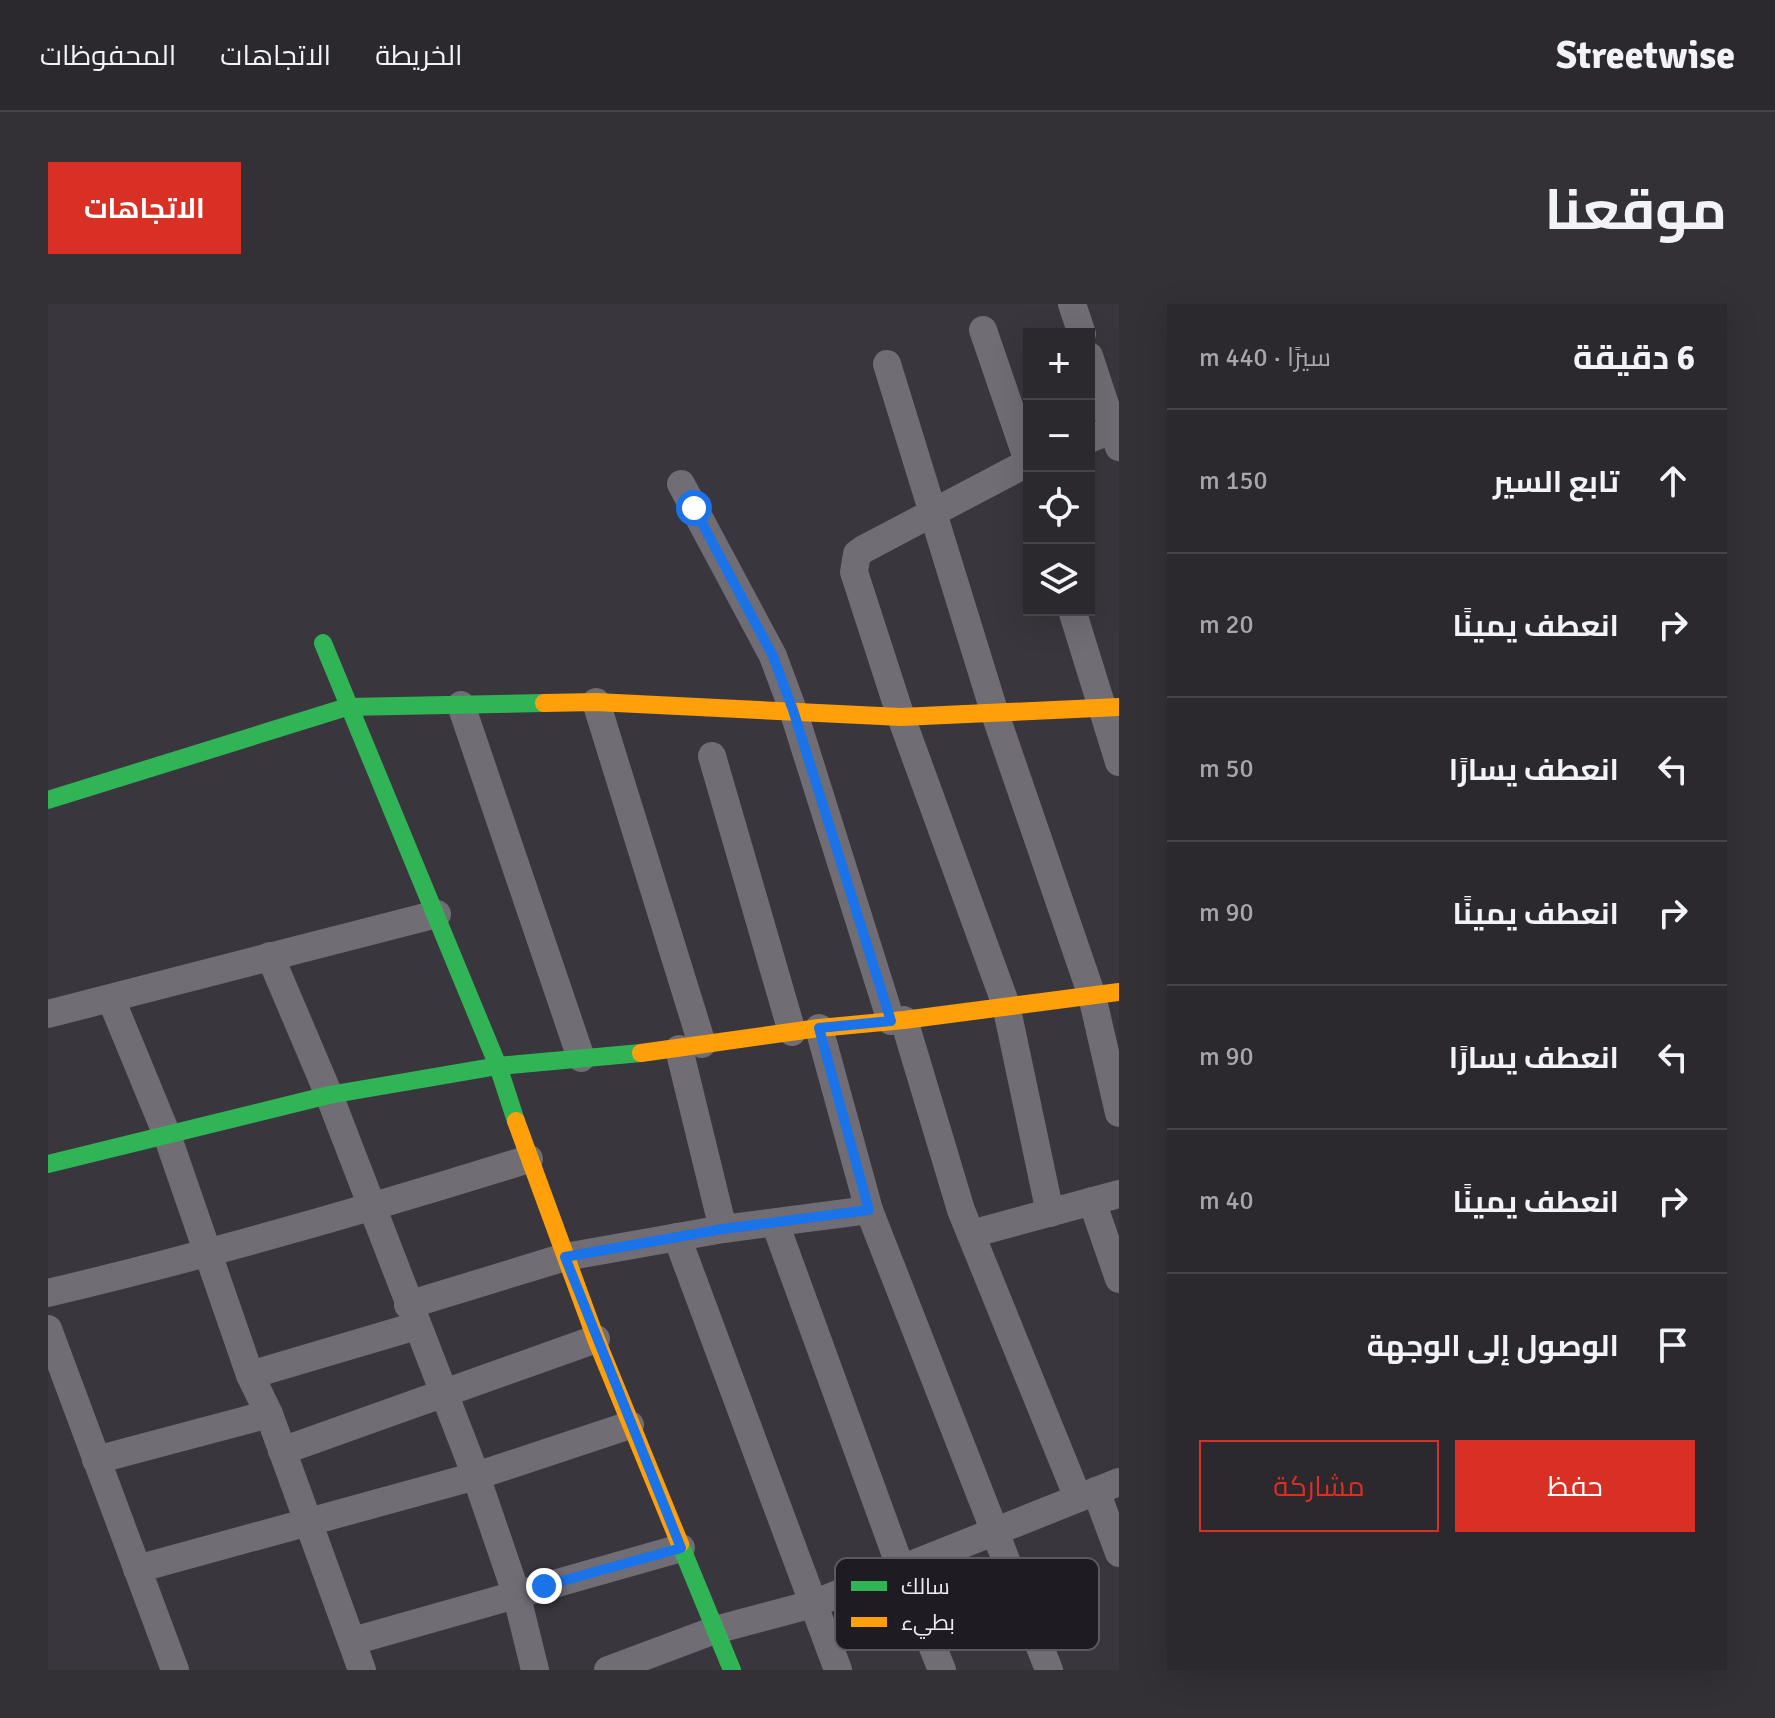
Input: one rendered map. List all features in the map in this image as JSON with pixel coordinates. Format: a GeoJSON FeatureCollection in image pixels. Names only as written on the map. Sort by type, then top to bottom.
{"type":"FeatureCollection","features":[{"type":"Feature","properties":{"kind":"street"},"geometry":{"type":"LineString","coordinates":[[1072,304],[1080,328]]}},
{"type":"Feature","properties":{"kind":"street"},"geometry":{"type":"LineString","coordinates":[[983,330],[1023,446]]}},
{"type":"Feature","properties":{"kind":"street"},"geometry":{"type":"LineString","coordinates":[[887,364],[995,714],[1106,994],[1119,1113]]}},
{"type":"Feature","properties":{"kind":"street"},"geometry":{"type":"LineString","coordinates":[[1095,379],[1110,436]]}},
{"type":"Feature","properties":{"kind":"street"},"geometry":{"type":"LineString","coordinates":[[1023,466],[864,549],[857,554],[854,562],[855,582],[901,717],[1006,1005],[1050,1213]]}},
{"type":"Feature","properties":{"kind":"street"},"geometry":{"type":"LineString","coordinates":[[681,484],[773,656],[971,1234],[1098,1490],[1119,1553]]}},
{"type":"Feature","properties":{"kind":"street"},"geometry":{"type":"LineString","coordinates":[[1074,616],[1110,708],[1119,762]]}},
{"type":"Feature","properties":{"kind":"street"},"geometry":{"type":"LineString","coordinates":[[323,643],[498,1066],[596,1339],[732,1670]]}},
{"type":"Feature","properties":{"kind":"street"},"geometry":{"type":"LineString","coordinates":[[596,702],[691,1046],[723,1229]]}},
{"type":"Feature","properties":{"kind":"street"},"geometry":{"type":"LineString","coordinates":[[48,800],[347,707],[596,702],[901,717],[1110,708]]}},
{"type":"Feature","properties":{"kind":"street"},"geometry":{"type":"LineString","coordinates":[[461,705],[581,1058]]}},
{"type":"Feature","properties":{"kind":"street"},"geometry":{"type":"LineString","coordinates":[[712,756],[869,1210],[1005,1558]]}},
{"type":"Feature","properties":{"kind":"street"},"geometry":{"type":"LineString","coordinates":[[48,1014],[437,914]]}},
{"type":"Feature","properties":{"kind":"street"},"geometry":{"type":"LineString","coordinates":[[270,956],[329,1095],[476,1476],[516,1593],[535,1670]]}},
{"type":"Feature","properties":{"kind":"street"},"geometry":{"type":"LineString","coordinates":[[48,1164],[329,1095],[498,1066],[691,1046],[1106,994]]}},
{"type":"Feature","properties":{"kind":"street"},"geometry":{"type":"LineString","coordinates":[[111,999],[167,1135],[250,1375],[269,1414],[362,1670]]}},
{"type":"Feature","properties":{"kind":"street"},"geometry":{"type":"LineString","coordinates":[[48,1293],[209,1254],[371,1209],[529,1159]]}},
{"type":"Feature","properties":{"kind":"street"},"geometry":{"type":"LineString","coordinates":[[971,1234],[1106,1198],[1119,1279]]}},
{"type":"Feature","properties":{"kind":"street"},"geometry":{"type":"LineString","coordinates":[[250,1375],[565,1257],[723,1229],[869,1210]]}},
{"type":"Feature","properties":{"kind":"street"},"geometry":{"type":"LineString","coordinates":[[775,1223],[897,1558]]}},
{"type":"Feature","properties":{"kind":"street"},"geometry":{"type":"LineString","coordinates":[[677,1237],[838,1670]]}},
{"type":"Feature","properties":{"kind":"street"},"geometry":{"type":"LineString","coordinates":[[48,1329],[175,1670]]}},
{"type":"Feature","properties":{"kind":"street"},"geometry":{"type":"LineString","coordinates":[[282,1451],[596,1339]]}},
{"type":"Feature","properties":{"kind":"street"},"geometry":{"type":"LineString","coordinates":[[96,1460],[269,1414]]}},
{"type":"Feature","properties":{"kind":"street"},"geometry":{"type":"LineString","coordinates":[[137,1569],[476,1476],[630,1425]]}},
{"type":"Feature","properties":{"kind":"street"},"geometry":{"type":"LineString","coordinates":[[928,1558],[1098,1490]]}},
{"type":"Feature","properties":{"kind":"street"},"geometry":{"type":"LineString","coordinates":[[353,1641],[681,1548]]}},
{"type":"Feature","properties":{"kind":"street"},"geometry":{"type":"LineString","coordinates":[[608,1670],[715,1630],[835,1595]]}},
{"type":"Feature","properties":{"kind":"street"},"geometry":{"type":"LineString","coordinates":[[934,1650],[942,1670]]}},
{"type":"Feature","properties":{"kind":"street"},"geometry":{"type":"LineString","coordinates":[[1041,1650],[1049,1670]]}},
{"type":"Feature","properties":{"kind":"traffic: fast"},"geometry":{"type":"LineString","coordinates":[[323,643],[498,1066],[516,1121]]}},
{"type":"Feature","properties":{"kind":"traffic: fast"},"geometry":{"type":"LineString","coordinates":[[48,800],[347,707],[544,703]]}},
{"type":"Feature","properties":{"kind":"traffic: fast"},"geometry":{"type":"LineString","coordinates":[[48,1164],[329,1095],[498,1066],[641,1053]]}},
{"type":"Feature","properties":{"kind":"traffic: fast"},"geometry":{"type":"LineString","coordinates":[[680,1544],[732,1670]]}},
{"type":"Feature","properties":{"kind":"traffic: slow"},"geometry":{"type":"LineString","coordinates":[[544,703],[596,702],[901,717],[1119,707]]}},
{"type":"Feature","properties":{"kind":"traffic: slow"},"geometry":{"type":"LineString","coordinates":[[641,1053],[1119,992]]}},
{"type":"Feature","properties":{"kind":"traffic: slow"},"geometry":{"type":"LineString","coordinates":[[516,1121],[596,1339],[680,1544]]}},
{"type":"Feature","properties":{"kind":"route"},"geometry":{"type":"LineString","coordinates":[[544,1586],[681,1548],[565,1257],[723,1229],[869,1210],[819,1028],[891,1021],[793,710],[773,656],[694,508]]}}]}
